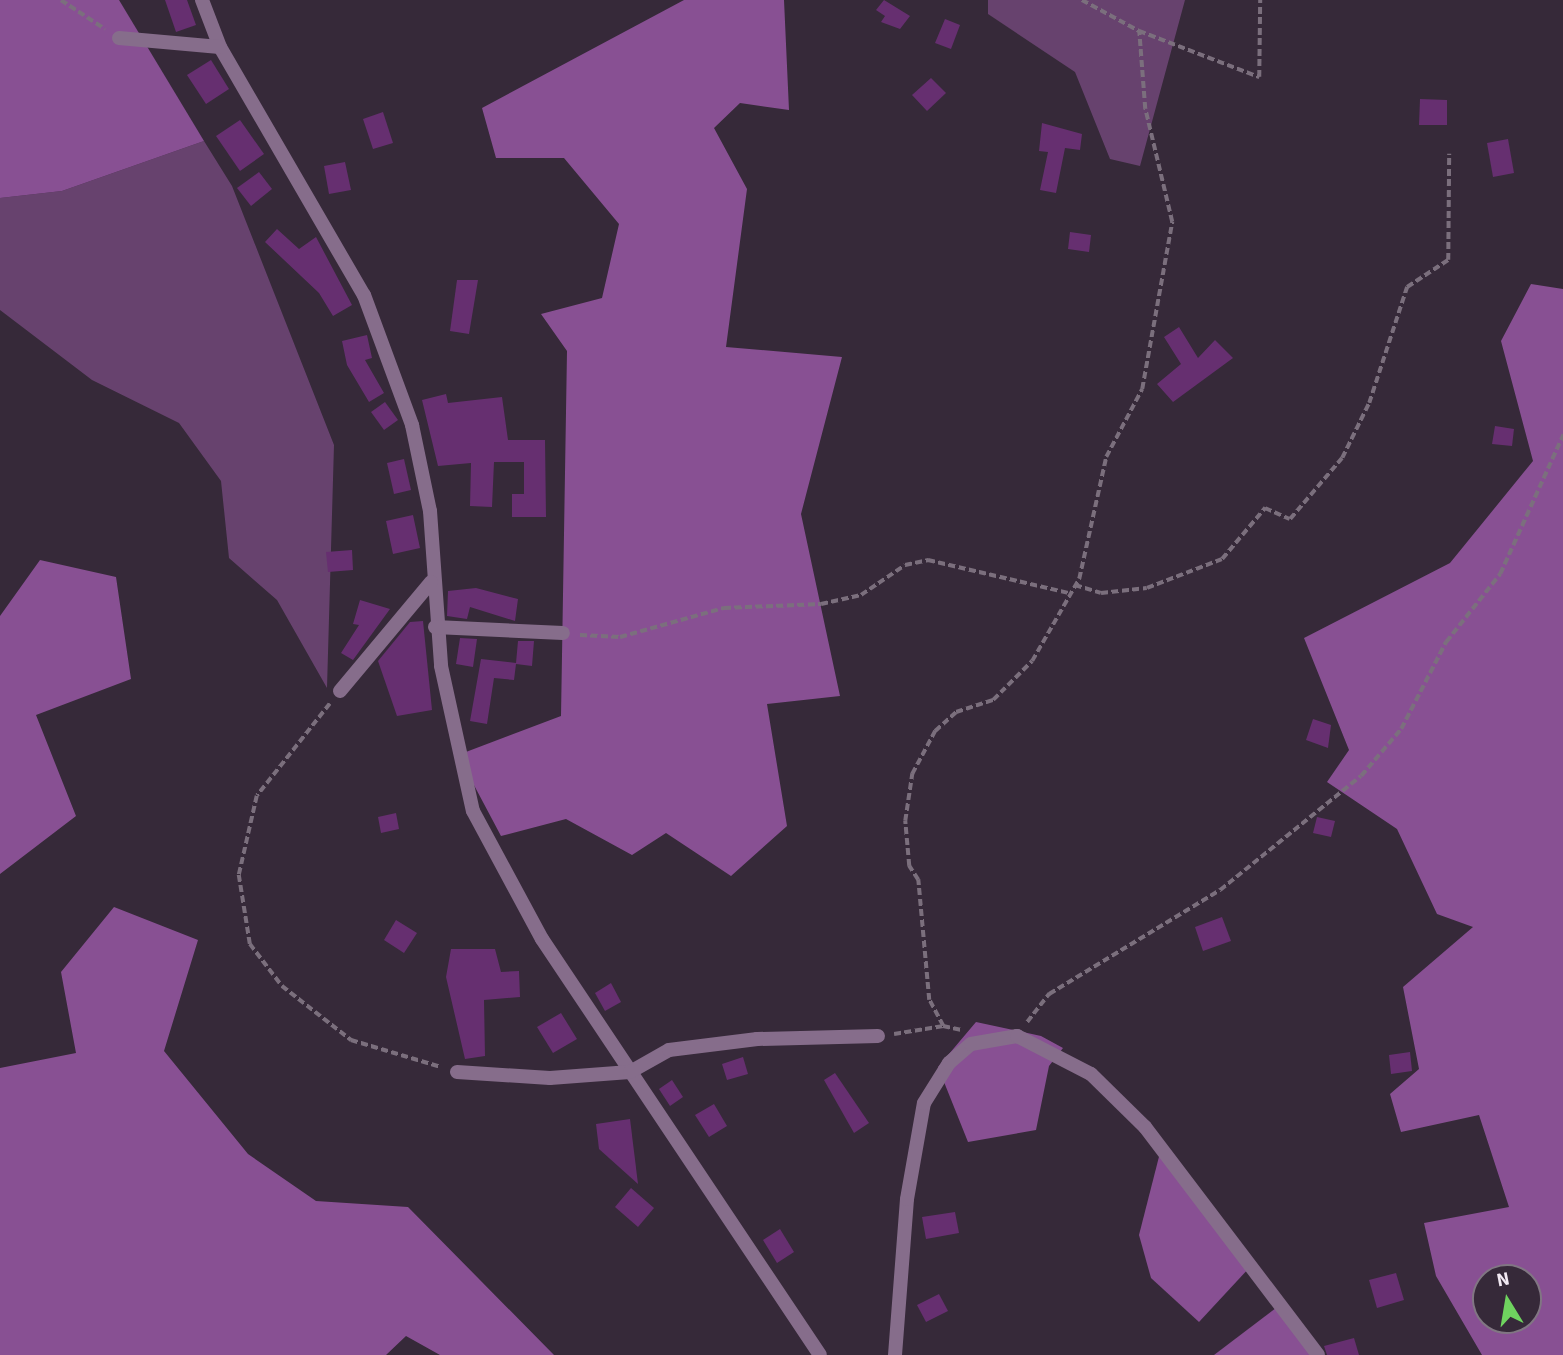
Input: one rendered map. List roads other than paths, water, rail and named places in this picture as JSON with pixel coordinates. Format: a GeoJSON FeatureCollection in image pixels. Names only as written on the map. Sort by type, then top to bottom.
{"type":"FeatureCollection","features":[{"type":"Feature","properties":{"kind":"street"},"geometry":{"type":"LineString","coordinates":[[202,0],[220,47],[343,254],[387,353],[426,488],[435,627],[472,811],[542,939],[820,1355]]}},
{"type":"Feature","properties":{"kind":"street"},"geometry":{"type":"LineString","coordinates":[[119,38],[220,47]]}},
{"type":"Feature","properties":{"kind":"street"},"geometry":{"type":"LineString","coordinates":[[340,691],[431,582]]}},
{"type":"Feature","properties":{"kind":"street"},"geometry":{"type":"LineString","coordinates":[[435,627],[563,633]]}},
{"type":"Feature","properties":{"kind":"street"},"geometry":{"type":"LineString","coordinates":[[457,1072],[551,1078],[630,1073],[668,1050],[757,1039],[878,1036]]}},
{"type":"Feature","properties":{"kind":"street"},"geometry":{"type":"LineString","coordinates":[[895,1355],[907,1199],[924,1103],[949,1063],[990,1037],[1017,1036],[1091,1074],[1145,1127],[1318,1355]]}}]}
